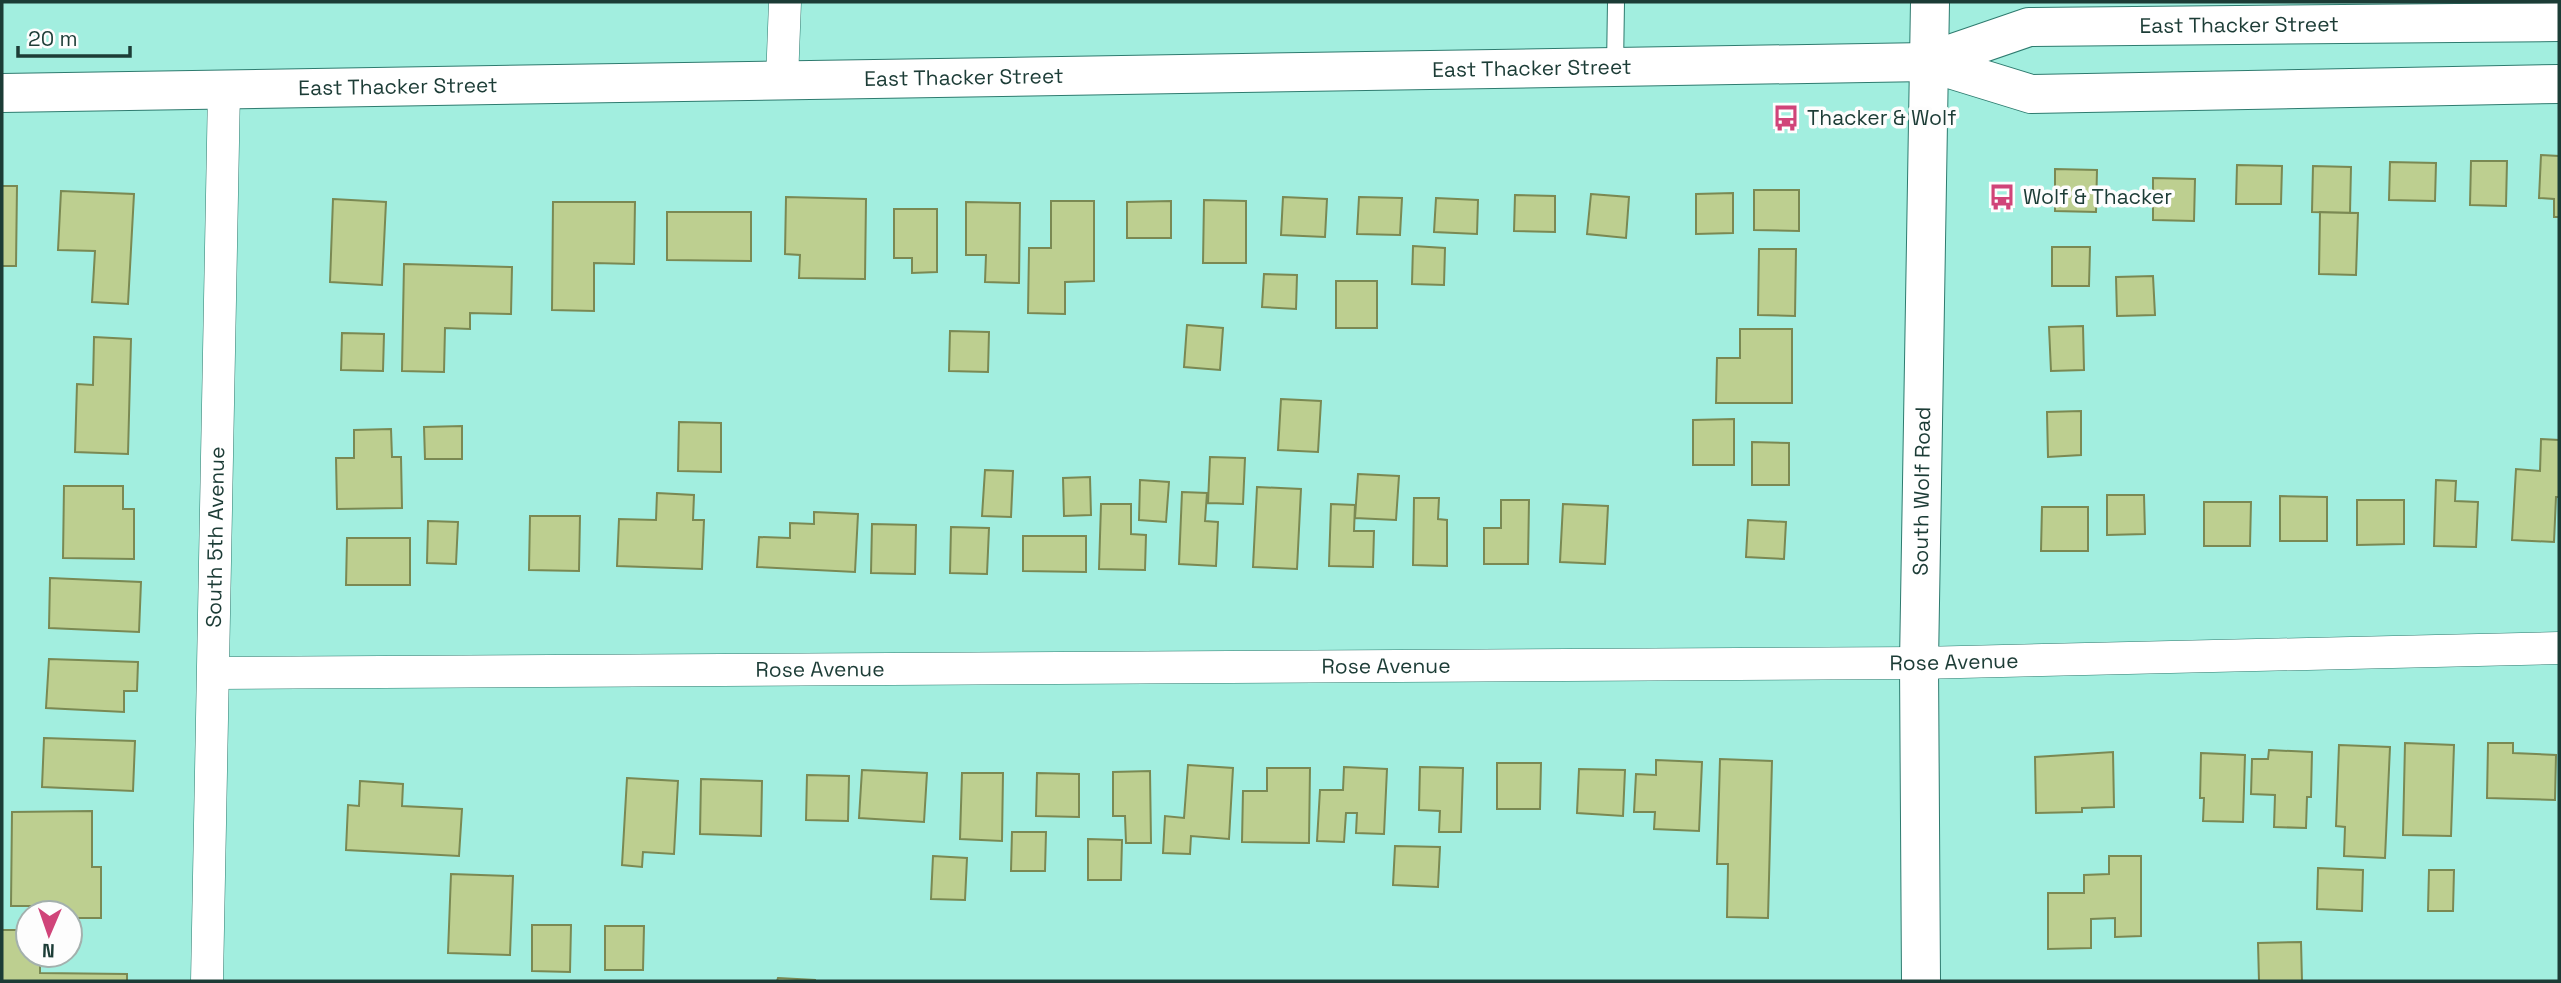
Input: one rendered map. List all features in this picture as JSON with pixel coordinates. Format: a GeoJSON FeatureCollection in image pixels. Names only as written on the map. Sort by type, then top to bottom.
{"type":"FeatureCollection","features":[{"type":"Feature","properties":{"kind":"main road","name":"South Wolf Road"},"geometry":{"type":"LineString","coordinates":[[1921,981],[1919,663],[1930,2]]}},
{"type":"Feature","properties":{"kind":"main road","name":"East Thacker Street"},"geometry":{"type":"LineString","coordinates":[[1927,62],[2029,27],[2559,22]]}},
{"type":"Feature","properties":{"kind":"main road","name":"East Thacker Street"},"geometry":{"type":"LineString","coordinates":[[2,93],[1927,62],[2031,94],[2559,84]]}},
{"type":"Feature","properties":{"kind":"street"},"geometry":{"type":"LineString","coordinates":[[782,80],[785,2]]}},
{"type":"Feature","properties":{"kind":"street","name":"South 5th Avenue"},"geometry":{"type":"LineString","coordinates":[[207,981],[224,90]]}},
{"type":"Feature","properties":{"kind":"street","name":"Rose Avenue"},"geometry":{"type":"LineString","coordinates":[[214,673],[1919,663],[2559,648]]}},
{"type":"Feature","properties":{"kind":"lane"},"geometry":{"type":"LineString","coordinates":[[1615,67],[1616,2]]}},
{"type":"Feature","properties":{"kind":"building"},"geometry":{"type":"Polygon","coordinates":[[[2541,155],[2559,156],[2559,217],[2554,217],[2554,199],[2539,198],[2541,155]]]}},
{"type":"Feature","properties":{"kind":"building"},"geometry":{"type":"Polygon","coordinates":[[[2471,161],[2507,161],[2506,206],[2470,205],[2471,161]]]}},
{"type":"Feature","properties":{"kind":"building"},"geometry":{"type":"Polygon","coordinates":[[[2390,162],[2436,163],[2435,201],[2389,200],[2390,162]]]}},
{"type":"Feature","properties":{"kind":"building"},"geometry":{"type":"Polygon","coordinates":[[[2237,165],[2282,166],[2281,204],[2236,204],[2237,165]]]}},
{"type":"Feature","properties":{"kind":"building"},"geometry":{"type":"Polygon","coordinates":[[[2313,166],[2351,167],[2350,213],[2312,212],[2313,166]]]}},
{"type":"Feature","properties":{"kind":"building"},"geometry":{"type":"Polygon","coordinates":[[[2055,169],[2097,170],[2096,212],[2055,211],[2055,169]]]}},
{"type":"Feature","properties":{"kind":"building"},"geometry":{"type":"Polygon","coordinates":[[[2153,178],[2195,179],[2194,221],[2153,220],[2153,178]]]}},
{"type":"Feature","properties":{"kind":"building"},"geometry":{"type":"Polygon","coordinates":[[[2,186],[17,186],[16,266],[2,266],[2,186]]]}},
{"type":"Feature","properties":{"kind":"building"},"geometry":{"type":"Polygon","coordinates":[[[1754,190],[1799,190],[1799,231],[1754,230],[1754,190]]]}},
{"type":"Feature","properties":{"kind":"building"},"geometry":{"type":"Polygon","coordinates":[[[61,191],[134,194],[128,304],[92,302],[95,251],[58,250],[61,191]]]}},
{"type":"Feature","properties":{"kind":"building"},"geometry":{"type":"Polygon","coordinates":[[[1733,193],[1733,233],[1696,234],[1696,194],[1733,193]]]}},
{"type":"Feature","properties":{"kind":"building"},"geometry":{"type":"Polygon","coordinates":[[[1591,194],[1629,197],[1626,238],[1587,234],[1591,194]]]}},
{"type":"Feature","properties":{"kind":"building"},"geometry":{"type":"Polygon","coordinates":[[[1515,195],[1555,196],[1555,232],[1514,231],[1515,195]]]}},
{"type":"Feature","properties":{"kind":"building"},"geometry":{"type":"Polygon","coordinates":[[[786,197],[866,199],[865,279],[799,278],[800,255],[785,254],[786,197]]]}},
{"type":"Feature","properties":{"kind":"building"},"geometry":{"type":"Polygon","coordinates":[[[1283,197],[1327,199],[1325,237],[1281,235],[1283,197]]]}},
{"type":"Feature","properties":{"kind":"building"},"geometry":{"type":"Polygon","coordinates":[[[1359,197],[1402,198],[1400,235],[1357,234],[1359,197]]]}},
{"type":"Feature","properties":{"kind":"building"},"geometry":{"type":"Polygon","coordinates":[[[1436,198],[1478,200],[1477,234],[1434,232],[1436,198]]]}},
{"type":"Feature","properties":{"kind":"building"},"geometry":{"type":"Polygon","coordinates":[[[333,199],[386,202],[382,285],[330,282],[333,199]]]}},
{"type":"Feature","properties":{"kind":"building"},"geometry":{"type":"Polygon","coordinates":[[[1204,200],[1246,201],[1246,263],[1203,263],[1204,200]]]}},
{"type":"Feature","properties":{"kind":"building"},"geometry":{"type":"Polygon","coordinates":[[[1051,201],[1094,201],[1094,281],[1065,282],[1065,314],[1028,313],[1029,248],[1051,248],[1051,201]]]}},
{"type":"Feature","properties":{"kind":"building"},"geometry":{"type":"Polygon","coordinates":[[[1171,201],[1171,238],[1127,238],[1127,202],[1171,201]]]}},
{"type":"Feature","properties":{"kind":"building"},"geometry":{"type":"Polygon","coordinates":[[[553,202],[635,202],[634,264],[594,263],[594,311],[552,310],[553,202]]]}},
{"type":"Feature","properties":{"kind":"building"},"geometry":{"type":"Polygon","coordinates":[[[966,202],[1020,203],[1019,283],[985,282],[986,255],[966,255],[966,202]]]}},
{"type":"Feature","properties":{"kind":"building"},"geometry":{"type":"Polygon","coordinates":[[[894,209],[937,209],[937,272],[912,273],[912,258],[894,258],[894,209]]]}},
{"type":"Feature","properties":{"kind":"building"},"geometry":{"type":"Polygon","coordinates":[[[667,212],[751,212],[751,261],[667,260],[667,212]]]}},
{"type":"Feature","properties":{"kind":"building"},"geometry":{"type":"Polygon","coordinates":[[[2320,212],[2358,213],[2356,275],[2319,274],[2320,212]]]}},
{"type":"Feature","properties":{"kind":"building"},"geometry":{"type":"Polygon","coordinates":[[[1413,246],[1445,248],[1444,285],[1412,284],[1413,246]]]}},
{"type":"Feature","properties":{"kind":"building"},"geometry":{"type":"Polygon","coordinates":[[[2052,247],[2090,247],[2089,286],[2052,286],[2052,247]]]}},
{"type":"Feature","properties":{"kind":"building"},"geometry":{"type":"Polygon","coordinates":[[[1759,249],[1796,249],[1795,316],[1758,315],[1759,249]]]}},
{"type":"Feature","properties":{"kind":"building"},"geometry":{"type":"Polygon","coordinates":[[[404,264],[512,267],[511,314],[470,313],[470,329],[445,328],[444,372],[402,371],[404,264]]]}},
{"type":"Feature","properties":{"kind":"building"},"geometry":{"type":"Polygon","coordinates":[[[1264,274],[1297,275],[1296,309],[1262,307],[1264,274]]]}},
{"type":"Feature","properties":{"kind":"building"},"geometry":{"type":"Polygon","coordinates":[[[2153,276],[2155,315],[2117,316],[2116,277],[2153,276]]]}},
{"type":"Feature","properties":{"kind":"building"},"geometry":{"type":"Polygon","coordinates":[[[1336,281],[1377,281],[1377,328],[1336,328],[1336,281]]]}},
{"type":"Feature","properties":{"kind":"building"},"geometry":{"type":"Polygon","coordinates":[[[1187,325],[1223,328],[1220,370],[1184,367],[1187,325]]]}},
{"type":"Feature","properties":{"kind":"building"},"geometry":{"type":"Polygon","coordinates":[[[2083,326],[2084,370],[2051,371],[2049,327],[2083,326]]]}},
{"type":"Feature","properties":{"kind":"building"},"geometry":{"type":"Polygon","coordinates":[[[1740,329],[1792,329],[1792,403],[1716,403],[1717,358],[1740,358],[1740,329]]]}},
{"type":"Feature","properties":{"kind":"building"},"geometry":{"type":"Polygon","coordinates":[[[950,331],[989,332],[988,372],[949,371],[950,331]]]}},
{"type":"Feature","properties":{"kind":"building"},"geometry":{"type":"Polygon","coordinates":[[[342,333],[384,334],[383,371],[341,370],[342,333]]]}},
{"type":"Feature","properties":{"kind":"building"},"geometry":{"type":"Polygon","coordinates":[[[94,337],[131,339],[128,454],[75,452],[77,384],[93,385],[94,337]]]}},
{"type":"Feature","properties":{"kind":"building"},"geometry":{"type":"Polygon","coordinates":[[[1281,399],[1321,401],[1318,452],[1278,450],[1281,399]]]}},
{"type":"Feature","properties":{"kind":"building"},"geometry":{"type":"Polygon","coordinates":[[[2081,411],[2081,455],[2048,457],[2047,412],[2081,411]]]}},
{"type":"Feature","properties":{"kind":"building"},"geometry":{"type":"Polygon","coordinates":[[[1734,419],[1734,465],[1693,465],[1693,420],[1734,419]]]}},
{"type":"Feature","properties":{"kind":"building"},"geometry":{"type":"Polygon","coordinates":[[[679,422],[721,423],[721,472],[678,471],[679,422]]]}},
{"type":"Feature","properties":{"kind":"building"},"geometry":{"type":"Polygon","coordinates":[[[462,426],[462,459],[425,459],[424,427],[462,426]]]}},
{"type":"Feature","properties":{"kind":"building"},"geometry":{"type":"Polygon","coordinates":[[[391,429],[392,457],[401,457],[402,508],[337,509],[336,458],[354,458],[354,430],[391,429]]]}},
{"type":"Feature","properties":{"kind":"building"},"geometry":{"type":"Polygon","coordinates":[[[2541,439],[2559,440],[2559,497],[2556,497],[2554,542],[2512,540],[2516,469],[2540,471],[2541,439]]]}},
{"type":"Feature","properties":{"kind":"building"},"geometry":{"type":"Polygon","coordinates":[[[1752,442],[1789,443],[1789,485],[1752,485],[1752,442]]]}},
{"type":"Feature","properties":{"kind":"building"},"geometry":{"type":"Polygon","coordinates":[[[1210,457],[1245,458],[1243,504],[1208,503],[1210,457]]]}},
{"type":"Feature","properties":{"kind":"building"},"geometry":{"type":"Polygon","coordinates":[[[985,470],[1013,471],[1011,517],[982,516],[985,470]]]}},
{"type":"Feature","properties":{"kind":"building"},"geometry":{"type":"Polygon","coordinates":[[[1358,474],[1399,476],[1396,520],[1355,518],[1358,474]]]}},
{"type":"Feature","properties":{"kind":"building"},"geometry":{"type":"Polygon","coordinates":[[[1090,477],[1091,515],[1064,516],[1063,478],[1090,477]]]}},
{"type":"Feature","properties":{"kind":"building"},"geometry":{"type":"Polygon","coordinates":[[[1140,480],[1169,482],[1166,522],[1139,520],[1140,480]]]}},
{"type":"Feature","properties":{"kind":"building"},"geometry":{"type":"Polygon","coordinates":[[[2436,480],[2456,481],[2455,501],[2478,502],[2476,547],[2434,546],[2436,480]]]}},
{"type":"Feature","properties":{"kind":"building"},"geometry":{"type":"Polygon","coordinates":[[[64,486],[123,486],[123,509],[134,509],[134,559],[63,558],[64,486]]]}},
{"type":"Feature","properties":{"kind":"building"},"geometry":{"type":"Polygon","coordinates":[[[1257,487],[1301,489],[1297,569],[1253,567],[1257,487]]]}},
{"type":"Feature","properties":{"kind":"building"},"geometry":{"type":"Polygon","coordinates":[[[1182,492],[1207,493],[1205,521],[1218,522],[1216,566],[1179,564],[1182,492]]]}},
{"type":"Feature","properties":{"kind":"building"},"geometry":{"type":"Polygon","coordinates":[[[657,493],[694,495],[693,520],[704,520],[702,569],[617,566],[619,519],[656,520],[657,493]]]}},
{"type":"Feature","properties":{"kind":"building"},"geometry":{"type":"Polygon","coordinates":[[[2107,495],[2144,495],[2145,534],[2107,535],[2107,495]]]}},
{"type":"Feature","properties":{"kind":"building"},"geometry":{"type":"Polygon","coordinates":[[[2280,496],[2327,497],[2327,541],[2280,541],[2280,496]]]}},
{"type":"Feature","properties":{"kind":"building"},"geometry":{"type":"Polygon","coordinates":[[[1414,498],[1439,498],[1438,519],[1447,520],[1447,566],[1413,565],[1414,498]]]}},
{"type":"Feature","properties":{"kind":"building"},"geometry":{"type":"Polygon","coordinates":[[[1501,500],[1529,500],[1528,564],[1484,564],[1484,528],[1501,528],[1501,500]]]}},
{"type":"Feature","properties":{"kind":"building"},"geometry":{"type":"Polygon","coordinates":[[[2357,500],[2404,500],[2404,544],[2357,545],[2357,500]]]}},
{"type":"Feature","properties":{"kind":"building"},"geometry":{"type":"Polygon","coordinates":[[[2204,502],[2251,502],[2250,546],[2204,546],[2204,502]]]}},
{"type":"Feature","properties":{"kind":"building"},"geometry":{"type":"Polygon","coordinates":[[[1101,504],[1131,504],[1131,534],[1146,535],[1145,570],[1099,569],[1101,504]]]}},
{"type":"Feature","properties":{"kind":"building"},"geometry":{"type":"Polygon","coordinates":[[[1331,504],[1355,505],[1354,531],[1374,531],[1373,567],[1329,566],[1331,504]]]}},
{"type":"Feature","properties":{"kind":"building"},"geometry":{"type":"Polygon","coordinates":[[[1563,504],[1608,506],[1605,564],[1560,562],[1563,504]]]}},
{"type":"Feature","properties":{"kind":"building"},"geometry":{"type":"Polygon","coordinates":[[[2042,507],[2088,507],[2088,551],[2041,551],[2042,507]]]}},
{"type":"Feature","properties":{"kind":"building"},"geometry":{"type":"Polygon","coordinates":[[[814,512],[858,514],[855,572],[757,567],[759,537],[790,538],[790,523],[814,524],[814,512]]]}},
{"type":"Feature","properties":{"kind":"building"},"geometry":{"type":"Polygon","coordinates":[[[530,516],[580,516],[579,571],[529,570],[530,516]]]}},
{"type":"Feature","properties":{"kind":"building"},"geometry":{"type":"Polygon","coordinates":[[[1748,520],[1786,522],[1784,559],[1746,557],[1748,520]]]}},
{"type":"Feature","properties":{"kind":"building"},"geometry":{"type":"Polygon","coordinates":[[[428,521],[458,522],[456,564],[427,563],[428,521]]]}},
{"type":"Feature","properties":{"kind":"building"},"geometry":{"type":"Polygon","coordinates":[[[872,524],[916,525],[915,574],[871,573],[872,524]]]}},
{"type":"Feature","properties":{"kind":"building"},"geometry":{"type":"Polygon","coordinates":[[[951,527],[989,528],[987,574],[950,573],[951,527]]]}},
{"type":"Feature","properties":{"kind":"building"},"geometry":{"type":"Polygon","coordinates":[[[1023,536],[1086,536],[1086,572],[1023,571],[1023,536]]]}},
{"type":"Feature","properties":{"kind":"building"},"geometry":{"type":"Polygon","coordinates":[[[347,538],[410,538],[410,585],[346,585],[347,538]]]}},
{"type":"Feature","properties":{"kind":"building"},"geometry":{"type":"Polygon","coordinates":[[[50,578],[141,582],[139,632],[49,628],[50,578]]]}},
{"type":"Feature","properties":{"kind":"building"},"geometry":{"type":"Polygon","coordinates":[[[49,659],[138,662],[137,691],[124,691],[124,712],[46,708],[49,659]]]}},
{"type":"Feature","properties":{"kind":"building"},"geometry":{"type":"Polygon","coordinates":[[[44,738],[135,741],[133,791],[42,787],[44,738]]]}},
{"type":"Feature","properties":{"kind":"building"},"geometry":{"type":"Polygon","coordinates":[[[2405,743],[2454,745],[2451,836],[2403,835],[2405,743]]]}},
{"type":"Feature","properties":{"kind":"building"},"geometry":{"type":"Polygon","coordinates":[[[2488,743],[2513,743],[2513,753],[2556,755],[2555,800],[2487,798],[2488,743]]]}},
{"type":"Feature","properties":{"kind":"building"},"geometry":{"type":"Polygon","coordinates":[[[2339,745],[2390,747],[2385,858],[2344,856],[2345,827],[2336,826],[2339,745]]]}},
{"type":"Feature","properties":{"kind":"building"},"geometry":{"type":"Polygon","coordinates":[[[2269,750],[2312,752],[2311,797],[2307,797],[2306,828],[2274,827],[2275,795],[2251,794],[2252,759],[2268,759],[2269,750]]]}},
{"type":"Feature","properties":{"kind":"building"},"geometry":{"type":"Polygon","coordinates":[[[2113,752],[2114,807],[2082,808],[2082,812],[2036,813],[2035,757],[2113,752]]]}},
{"type":"Feature","properties":{"kind":"building"},"geometry":{"type":"Polygon","coordinates":[[[2201,753],[2245,755],[2243,822],[2203,821],[2204,798],[2200,798],[2201,753]]]}},
{"type":"Feature","properties":{"kind":"building"},"geometry":{"type":"Polygon","coordinates":[[[1720,759],[1772,761],[1768,918],[1727,917],[1728,864],[1717,864],[1720,759]]]}},
{"type":"Feature","properties":{"kind":"building"},"geometry":{"type":"Polygon","coordinates":[[[1656,760],[1702,762],[1699,831],[1654,829],[1655,812],[1634,812],[1636,774],[1656,775],[1656,760]]]}},
{"type":"Feature","properties":{"kind":"building"},"geometry":{"type":"Polygon","coordinates":[[[1497,763],[1541,763],[1540,809],[1497,809],[1497,763]]]}},
{"type":"Feature","properties":{"kind":"building"},"geometry":{"type":"Polygon","coordinates":[[[1188,765],[1233,768],[1229,839],[1191,836],[1190,854],[1163,853],[1165,816],[1184,818],[1188,765]]]}},
{"type":"Feature","properties":{"kind":"building"},"geometry":{"type":"Polygon","coordinates":[[[1344,767],[1387,769],[1384,834],[1356,833],[1357,813],[1346,813],[1344,842],[1317,841],[1320,790],[1343,790],[1344,767]]]}},
{"type":"Feature","properties":{"kind":"building"},"geometry":{"type":"Polygon","coordinates":[[[1420,767],[1463,768],[1461,832],[1439,832],[1440,811],[1419,810],[1420,767]]]}},
{"type":"Feature","properties":{"kind":"building"},"geometry":{"type":"Polygon","coordinates":[[[1267,768],[1310,768],[1309,843],[1242,842],[1243,791],[1267,791],[1267,768]]]}},
{"type":"Feature","properties":{"kind":"building"},"geometry":{"type":"Polygon","coordinates":[[[1579,769],[1625,770],[1623,816],[1577,813],[1579,769]]]}},
{"type":"Feature","properties":{"kind":"building"},"geometry":{"type":"Polygon","coordinates":[[[862,770],[927,773],[924,822],[859,818],[862,770]]]}},
{"type":"Feature","properties":{"kind":"building"},"geometry":{"type":"Polygon","coordinates":[[[1150,771],[1151,843],[1126,843],[1125,816],[1113,816],[1113,772],[1150,771]]]}},
{"type":"Feature","properties":{"kind":"building"},"geometry":{"type":"Polygon","coordinates":[[[962,773],[1003,773],[1002,841],[960,839],[962,773]]]}},
{"type":"Feature","properties":{"kind":"building"},"geometry":{"type":"Polygon","coordinates":[[[1037,773],[1079,774],[1079,817],[1036,816],[1037,773]]]}},
{"type":"Feature","properties":{"kind":"building"},"geometry":{"type":"Polygon","coordinates":[[[807,775],[849,776],[848,821],[806,820],[807,775]]]}},
{"type":"Feature","properties":{"kind":"building"},"geometry":{"type":"Polygon","coordinates":[[[627,778],[678,781],[674,854],[643,852],[642,867],[622,865],[627,778]]]}},
{"type":"Feature","properties":{"kind":"building"},"geometry":{"type":"Polygon","coordinates":[[[701,779],[762,781],[761,836],[700,834],[701,779]]]}},
{"type":"Feature","properties":{"kind":"building"},"geometry":{"type":"Polygon","coordinates":[[[360,781],[403,784],[402,806],[462,809],[459,856],[346,850],[348,805],[359,806],[360,781]]]}},
{"type":"Feature","properties":{"kind":"building"},"geometry":{"type":"Polygon","coordinates":[[[92,811],[92,867],[101,867],[101,918],[84,918],[84,899],[14,899],[14,906],[11,906],[12,812],[92,811]]]}},
{"type":"Feature","properties":{"kind":"building"},"geometry":{"type":"Polygon","coordinates":[[[1012,832],[1046,832],[1045,871],[1011,871],[1012,832]]]}},
{"type":"Feature","properties":{"kind":"building"},"geometry":{"type":"Polygon","coordinates":[[[1088,839],[1122,840],[1121,880],[1088,880],[1088,839]]]}},
{"type":"Feature","properties":{"kind":"building"},"geometry":{"type":"Polygon","coordinates":[[[1395,846],[1440,847],[1438,887],[1393,885],[1395,846]]]}},
{"type":"Feature","properties":{"kind":"building"},"geometry":{"type":"Polygon","coordinates":[[[933,856],[967,858],[965,900],[931,899],[933,856]]]}},
{"type":"Feature","properties":{"kind":"building"},"geometry":{"type":"Polygon","coordinates":[[[2109,856],[2141,856],[2141,936],[2115,937],[2115,918],[2091,919],[2091,948],[2048,949],[2048,893],[2084,893],[2084,875],[2109,874],[2109,856]]]}},
{"type":"Feature","properties":{"kind":"building"},"geometry":{"type":"Polygon","coordinates":[[[2318,868],[2363,870],[2362,911],[2317,909],[2318,868]]]}},
{"type":"Feature","properties":{"kind":"building"},"geometry":{"type":"Polygon","coordinates":[[[2429,870],[2454,870],[2453,911],[2428,911],[2429,870]]]}},
{"type":"Feature","properties":{"kind":"building"},"geometry":{"type":"Polygon","coordinates":[[[451,874],[513,876],[510,955],[448,953],[451,874]]]}},
{"type":"Feature","properties":{"kind":"building"},"geometry":{"type":"Polygon","coordinates":[[[532,925],[571,925],[570,972],[532,971],[532,925]]]}},
{"type":"Feature","properties":{"kind":"building"},"geometry":{"type":"Polygon","coordinates":[[[605,926],[644,926],[643,970],[605,970],[605,926]]]}},
{"type":"Feature","properties":{"kind":"building"},"geometry":{"type":"Polygon","coordinates":[[[2,930],[14,930],[14,969],[40,969],[40,973],[127,974],[127,981],[2,981],[2,930]]]}},
{"type":"Feature","properties":{"kind":"building"},"geometry":{"type":"Polygon","coordinates":[[[2301,942],[2302,981],[2259,981],[2258,943],[2301,942]]]}},
{"type":"Feature","properties":{"kind":"building"},"geometry":{"type":"Polygon","coordinates":[[[778,978],[815,980],[815,981],[777,981],[778,978]]]}},
{"type":"Feature","properties":{"kind":"place","name":"Thacker & Wolf"},"geometry":{"type":"Point","coordinates":[1786,118]}},
{"type":"Feature","properties":{"kind":"place","name":"Wolf & Thacker"},"geometry":{"type":"Point","coordinates":[2002,197]}}]}
